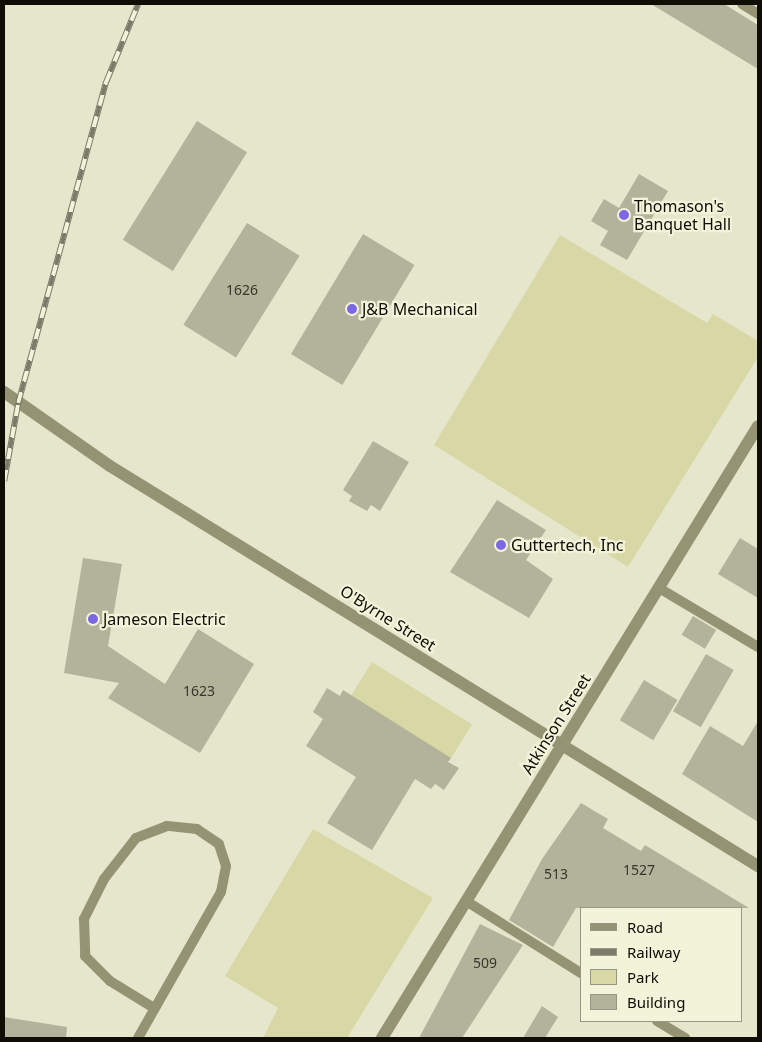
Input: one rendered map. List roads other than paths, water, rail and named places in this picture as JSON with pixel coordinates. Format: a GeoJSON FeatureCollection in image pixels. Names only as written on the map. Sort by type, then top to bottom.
{"type":"FeatureCollection","features":[{"type":"Feature","properties":{"kind":"street","name":"O'Byrne Street"},"geometry":{"type":"LineString","coordinates":[[4,392],[110,466],[758,866]]}},
{"type":"Feature","properties":{"kind":"street","name":"Atkinson Street"},"geometry":{"type":"LineString","coordinates":[[382,1038],[758,426]]}},
{"type":"Feature","properties":{"kind":"lane"},"geometry":{"type":"LineString","coordinates":[[742,4],[758,14]]}},
{"type":"Feature","properties":{"kind":"lane"},"geometry":{"type":"LineString","coordinates":[[659,588],[758,647]]}},
{"type":"Feature","properties":{"kind":"lane"},"geometry":{"type":"LineString","coordinates":[[138,1038],[221,892],[226,866],[220,844],[196,829],[167,826],[136,838],[104,879],[84,919],[85,956],[110,981],[154,1008]]}},
{"type":"Feature","properties":{"kind":"lane"},"geometry":{"type":"LineString","coordinates":[[466,901],[580,972]]}},
{"type":"Feature","properties":{"kind":"lane"},"geometry":{"type":"LineString","coordinates":[[659,1022],[686,1038]]}},
{"type":"Feature","properties":{"kind":"railway"},"geometry":{"type":"LineString","coordinates":[[4,481],[18,403],[106,82],[138,4]]}},
{"type":"Feature","properties":{"kind":"place","name":"Thomason's Banquet Hall"},"geometry":{"type":"Point","coordinates":[624,215]}},
{"type":"Feature","properties":{"kind":"place","name":"J&B Mechanical"},"geometry":{"type":"Point","coordinates":[352,309]}},
{"type":"Feature","properties":{"kind":"place","name":"Guttertech, Inc"},"geometry":{"type":"Point","coordinates":[501,545]}},
{"type":"Feature","properties":{"kind":"place","name":"Jameson Electric"},"geometry":{"type":"Point","coordinates":[93,619]}}]}
